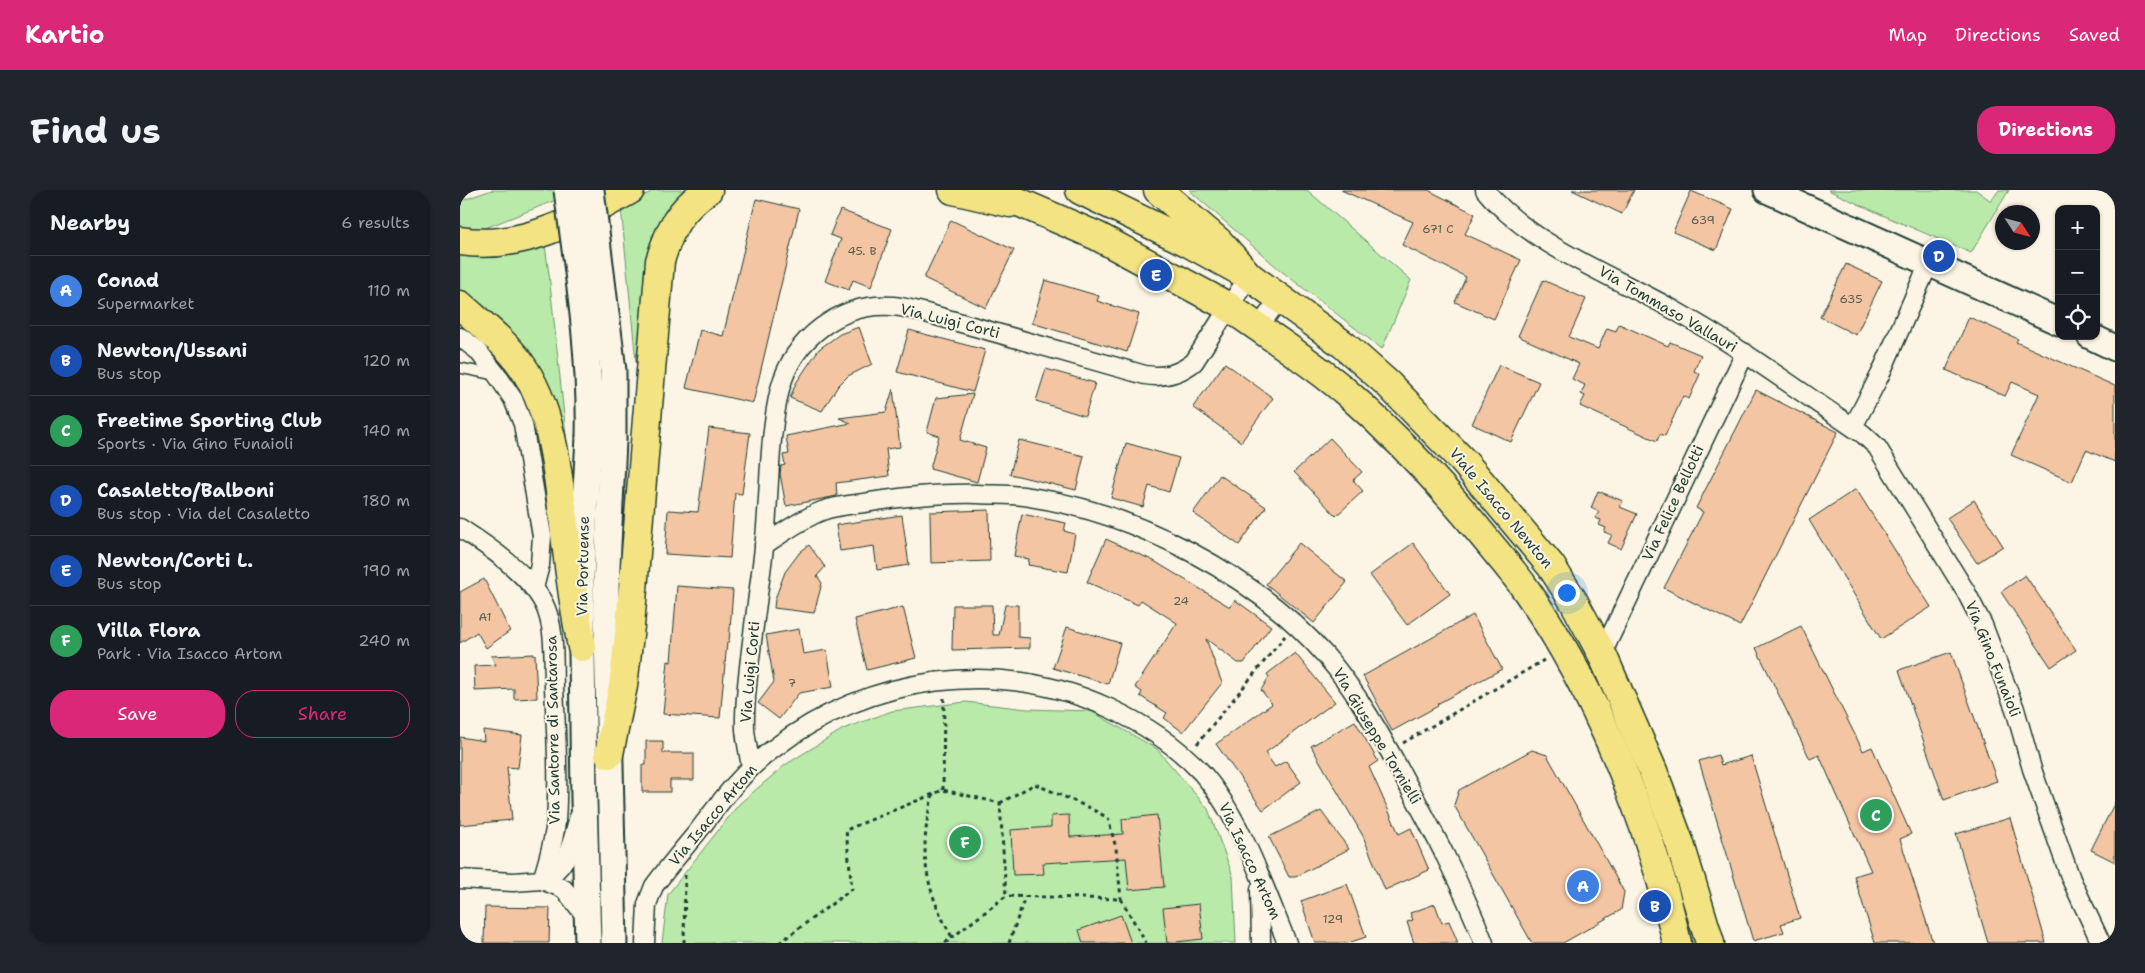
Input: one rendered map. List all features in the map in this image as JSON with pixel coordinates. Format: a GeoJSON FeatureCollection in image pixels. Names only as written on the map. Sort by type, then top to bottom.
{"type":"FeatureCollection","features":[{"type":"Feature","properties":{"kind":"main road","name":"Via Portuense"},"geometry":{"type":"LineString","coordinates":[[567,190],[588,355],[590,398],[582,541],[584,799],[588,931]]}},
{"type":"Feature","properties":{"kind":"main road","name":"Via Portuense"},"geometry":{"type":"LineString","coordinates":[[591,190],[613,371],[614,441],[606,571],[614,943]]}},
{"type":"Feature","properties":{"kind":"main road"},"geometry":{"type":"LineString","coordinates":[[460,241],[493,244],[537,235],[630,190]]}},
{"type":"Feature","properties":{"kind":"main road"},"geometry":{"type":"LineString","coordinates":[[609,754],[620,703],[629,634],[660,261],[666,239],[672,228],[687,207],[708,190]]}},
{"type":"Feature","properties":{"kind":"main road"},"geometry":{"type":"LineString","coordinates":[[953,190],[1041,210]]}},
{"type":"Feature","properties":{"kind":"main road","name":"Viale Isacco Newton"},"geometry":{"type":"LineString","coordinates":[[992,190],[1097,236],[1229,307],[1344,391],[1434,477],[1522,584],[1562,649],[1593,707],[1636,806],[1652,853],[1677,943]]}},
{"type":"Feature","properties":{"kind":"main road","name":"Viale Isacco Newton"},"geometry":{"type":"LineString","coordinates":[[1080,190],[1187,242],[1249,276],[1372,368],[1420,414],[1464,462],[1551,566],[1574,602],[1602,654],[1653,771],[1680,844],[1710,943]]}},
{"type":"Feature","properties":{"kind":"main road"},"geometry":{"type":"LineString","coordinates":[[1158,190],[1219,242],[1249,276]]}},
{"type":"Feature","properties":{"kind":"main road"},"geometry":{"type":"LineString","coordinates":[[1767,190],[2055,320]]}},
{"type":"Feature","properties":{"kind":"main road"},"geometry":{"type":"LineString","coordinates":[[460,305],[509,349],[521,363],[542,405],[558,481],[570,576],[582,647]]}},
{"type":"Feature","properties":{"kind":"main road"},"geometry":{"type":"LineString","coordinates":[[2098,340],[2115,348]]}},
{"type":"Feature","properties":{"kind":"street","name":"Via Tommaso Vallauri"},"geometry":{"type":"LineString","coordinates":[[1485,190],[1517,221],[1548,243],[1678,312],[1745,353],[1853,427]]}},
{"type":"Feature","properties":{"kind":"street"},"geometry":{"type":"LineString","coordinates":[[1853,427],[1880,375],[1929,263]]}},
{"type":"Feature","properties":{"kind":"street"},"geometry":{"type":"LineString","coordinates":[[1229,307],[1249,276]]}},
{"type":"Feature","properties":{"kind":"street"},"geometry":{"type":"LineString","coordinates":[[1258,328],[1280,298]]}},
{"type":"Feature","properties":{"kind":"street","name":"Via Luigi Corti"},"geometry":{"type":"LineString","coordinates":[[751,767],[746,740],[745,720],[748,672],[764,545],[777,408],[782,384],[789,367],[803,346],[821,328],[840,315],[859,309],[875,306],[908,308],[1145,375],[1161,377],[1181,371],[1194,362],[1229,307]]}},
{"type":"Feature","properties":{"kind":"street"},"geometry":{"type":"LineString","coordinates":[[460,337],[476,350],[497,375],[512,399],[523,424],[542,536],[540,565],[534,588]]}},
{"type":"Feature","properties":{"kind":"street","name":"Via Felice Bellotti"},"geometry":{"type":"LineString","coordinates":[[1602,654],[1745,353]]}},
{"type":"Feature","properties":{"kind":"street","name":"Via Gino Funaioli"},"geometry":{"type":"LineString","coordinates":[[1853,427],[1871,440],[1885,458],[1966,592],[1983,625],[2015,709],[2032,768],[2071,879],[2101,943]]}},
{"type":"Feature","properties":{"kind":"street","name":"Via Giuseppe Tornielli"},"geometry":{"type":"LineString","coordinates":[[764,545],[811,516],[841,506],[924,495],[1027,496],[1086,509],[1147,530],[1235,579],[1294,624],[1338,670],[1389,751],[1466,896],[1484,943]]}},
{"type":"Feature","properties":{"kind":"street","name":"Via Santorre di Santarosa"},"geometry":{"type":"LineString","coordinates":[[460,528],[495,553],[534,588],[547,611],[551,627],[556,721],[556,821],[542,880]]}},
{"type":"Feature","properties":{"kind":"street","name":"Via Isacco Artom"},"geometry":{"type":"LineString","coordinates":[[645,943],[645,920],[649,899],[660,879],[733,786],[751,767],[797,733],[850,704],[899,688],[944,681],[1013,681],[1040,684],[1064,691],[1133,719],[1161,736],[1186,758],[1211,785],[1229,812],[1260,878],[1287,943]]}},
{"type":"Feature","properties":{"kind":"street"},"geometry":{"type":"LineString","coordinates":[[460,879],[512,882],[542,880],[556,872],[565,861],[584,799]]}},
{"type":"Feature","properties":{"kind":"street"},"geometry":{"type":"LineString","coordinates":[[1260,878],[1261,943]]}},
{"type":"Feature","properties":{"kind":"street"},"geometry":{"type":"LineString","coordinates":[[542,880],[564,889],[588,931]]}},
{"type":"Feature","properties":{"kind":"lane"},"geometry":{"type":"LineString","coordinates":[[460,368],[497,375]]}},
{"type":"Feature","properties":{"kind":"path"},"geometry":{"type":"LineString","coordinates":[[1186,758],[1294,624]]}},
{"type":"Feature","properties":{"kind":"path"},"geometry":{"type":"LineString","coordinates":[[1389,751],[1562,649]]}},
{"type":"Feature","properties":{"kind":"path"},"geometry":{"type":"LineString","coordinates":[[943,790],[944,681]]}},
{"type":"Feature","properties":{"kind":"path"},"geometry":{"type":"LineString","coordinates":[[779,943],[852,889],[846,830],[943,790],[1000,803],[1035,784],[1108,818],[1116,848],[1121,899],[1146,943]]}},
{"type":"Feature","properties":{"kind":"path"},"geometry":{"type":"LineString","coordinates":[[933,794],[927,815],[925,850],[928,887],[939,916],[952,937]]}},
{"type":"Feature","properties":{"kind":"path"},"geometry":{"type":"LineString","coordinates":[[1000,803],[1006,896]]}},
{"type":"Feature","properties":{"kind":"path"},"geometry":{"type":"LineString","coordinates":[[678,856],[685,875],[684,943]]}},
{"type":"Feature","properties":{"kind":"path"},"geometry":{"type":"LineString","coordinates":[[945,943],[1006,896],[1121,899]]}},
{"type":"Feature","properties":{"kind":"path"},"geometry":{"type":"LineString","coordinates":[[1009,943],[1025,897]]}},
{"type":"Feature","properties":{"kind":"green space"},"geometry":{"type":"Polygon","coordinates":[[[492,190],[581,190],[478,231],[460,226],[460,201],[492,190]]]}},
{"type":"Feature","properties":{"kind":"green space"},"geometry":{"type":"Polygon","coordinates":[[[655,190],[698,190],[652,235],[636,362],[621,207],[655,190]]]}},
{"type":"Feature","properties":{"kind":"green space"},"geometry":{"type":"Polygon","coordinates":[[[1189,190],[1307,190],[1411,280],[1382,349],[1280,270],[1189,190]]]}},
{"type":"Feature","properties":{"kind":"green space"},"geometry":{"type":"Polygon","coordinates":[[[1828,190],[1976,190],[1991,201],[1999,190],[2009,190],[2000,205],[1995,205],[1995,213],[1971,253],[1828,190]]]}},
{"type":"Feature","properties":{"kind":"green space"},"geometry":{"type":"Polygon","coordinates":[[[545,245],[568,453],[553,416],[460,295],[460,251],[545,245]]]}},
{"type":"Feature","properties":{"kind":"green space"},"geometry":{"type":"Polygon","coordinates":[[[966,702],[1027,709],[1091,711],[1157,749],[1208,809],[1233,876],[1236,943],[662,943],[668,894],[739,804],[785,765],[843,729],[892,711],[966,702]]]}},
{"type":"Feature","properties":{"kind":"building"},"geometry":{"type":"Polygon","coordinates":[[[1341,190],[1428,190],[1475,214],[1465,234],[1521,260],[1494,319],[1455,302],[1466,277],[1402,245],[1413,222],[1341,190]]]}},
{"type":"Feature","properties":{"kind":"building"},"geometry":{"type":"Polygon","coordinates":[[[1572,190],[1634,190],[1622,214],[1572,190]]]}},
{"type":"Feature","properties":{"kind":"building"},"geometry":{"type":"Polygon","coordinates":[[[1691,191],[1733,209],[1716,250],[1673,232],[1691,191]]]}},
{"type":"Feature","properties":{"kind":"building"},"geometry":{"type":"Polygon","coordinates":[[[756,199],[799,209],[753,403],[686,388],[700,330],[723,336],[756,199]]]}},
{"type":"Feature","properties":{"kind":"building"},"geometry":{"type":"Polygon","coordinates":[[[840,210],[892,229],[871,287],[853,280],[849,290],[825,281],[841,239],[830,235],[840,210]]]}},
{"type":"Feature","properties":{"kind":"building"},"geometry":{"type":"Polygon","coordinates":[[[951,220],[1014,250],[986,308],[924,278],[951,220]]]}},
{"type":"Feature","properties":{"kind":"building"},"geometry":{"type":"Polygon","coordinates":[[[1846,264],[1882,281],[1856,335],[1820,317],[1846,264]]]}},
{"type":"Feature","properties":{"kind":"building"},"geometry":{"type":"Polygon","coordinates":[[[1045,280],[1099,296],[1097,301],[1139,314],[1127,352],[1032,323],[1045,280]]]}},
{"type":"Feature","properties":{"kind":"building"},"geometry":{"type":"Polygon","coordinates":[[[1543,280],[1586,299],[1569,337],[1598,349],[1607,328],[1616,331],[1619,324],[1668,346],[1670,342],[1701,355],[1694,371],[1700,374],[1689,399],[1683,396],[1665,436],[1660,434],[1657,441],[1580,406],[1585,396],[1581,394],[1585,385],[1572,379],[1579,364],[1518,336],[1543,280]]]}},
{"type":"Feature","properties":{"kind":"building"},"geometry":{"type":"Polygon","coordinates":[[[1969,317],[2018,339],[2016,342],[2115,386],[2115,462],[2086,450],[2072,482],[2011,455],[2039,394],[2012,382],[2005,396],[1946,370],[1969,317]]]}},
{"type":"Feature","properties":{"kind":"building"},"geometry":{"type":"Polygon","coordinates":[[[859,327],[872,364],[848,376],[838,386],[822,411],[790,398],[796,383],[819,349],[840,334],[859,327]]]}},
{"type":"Feature","properties":{"kind":"building"},"geometry":{"type":"Polygon","coordinates":[[[909,330],[985,350],[973,392],[897,372],[909,330]]]}},
{"type":"Feature","properties":{"kind":"building"},"geometry":{"type":"Polygon","coordinates":[[[1225,363],[1273,398],[1241,442],[1193,407],[1225,363]]]}},
{"type":"Feature","properties":{"kind":"building"},"geometry":{"type":"Polygon","coordinates":[[[1499,365],[1539,382],[1511,442],[1472,424],[1499,365]]]}},
{"type":"Feature","properties":{"kind":"building"},"geometry":{"type":"Polygon","coordinates":[[[1046,369],[1095,383],[1085,416],[1036,401],[1046,369]]]}},
{"type":"Feature","properties":{"kind":"building"},"geometry":{"type":"Polygon","coordinates":[[[893,389],[900,447],[886,449],[889,476],[836,483],[837,496],[786,506],[780,474],[781,466],[785,465],[783,455],[789,454],[786,436],[851,423],[839,418],[886,412],[893,389]]]}},
{"type":"Feature","properties":{"kind":"building"},"geometry":{"type":"Polygon","coordinates":[[[1756,390],[1838,432],[1740,626],[1664,588],[1703,512],[1696,508],[1756,390]]]}},
{"type":"Feature","properties":{"kind":"building"},"geometry":{"type":"Polygon","coordinates":[[[973,394],[960,440],[986,448],[977,482],[930,469],[939,436],[927,432],[936,398],[973,394]]]}},
{"type":"Feature","properties":{"kind":"building"},"geometry":{"type":"Polygon","coordinates":[[[709,428],[750,433],[742,494],[735,493],[730,558],[665,554],[668,510],[698,512],[709,428]]]}},
{"type":"Feature","properties":{"kind":"building"},"geometry":{"type":"Polygon","coordinates":[[[1330,438],[1362,472],[1353,480],[1363,491],[1336,516],[1294,472],[1330,438]]]}},
{"type":"Feature","properties":{"kind":"building"},"geometry":{"type":"Polygon","coordinates":[[[1019,440],[1084,456],[1076,490],[1010,474],[1019,440]]]}},
{"type":"Feature","properties":{"kind":"building"},"geometry":{"type":"Polygon","coordinates":[[[1126,443],[1179,458],[1169,492],[1149,486],[1143,507],[1111,498],[1126,443]]]}},
{"type":"Feature","properties":{"kind":"building"},"geometry":{"type":"Polygon","coordinates":[[[1220,475],[1266,507],[1239,545],[1193,513],[1220,475]]]}},
{"type":"Feature","properties":{"kind":"building"},"geometry":{"type":"Polygon","coordinates":[[[1856,489],[1931,607],[1881,639],[1809,520],[1856,489]]]}},
{"type":"Feature","properties":{"kind":"building"},"geometry":{"type":"Polygon","coordinates":[[[1598,491],[1623,501],[1620,507],[1637,514],[1621,549],[1608,543],[1612,535],[1604,532],[1606,528],[1599,525],[1601,520],[1595,518],[1599,512],[1591,508],[1598,491]]]}},
{"type":"Feature","properties":{"kind":"building"},"geometry":{"type":"Polygon","coordinates":[[[1974,500],[2003,546],[1977,563],[1947,518],[1974,500]]]}},
{"type":"Feature","properties":{"kind":"building"},"geometry":{"type":"Polygon","coordinates":[[[989,510],[990,561],[931,563],[930,512],[989,510]]]}},
{"type":"Feature","properties":{"kind":"building"},"geometry":{"type":"Polygon","coordinates":[[[1022,514],[1066,523],[1064,531],[1075,534],[1068,572],[1028,565],[1029,559],[1014,556],[1022,514]]]}},
{"type":"Feature","properties":{"kind":"building"},"geometry":{"type":"Polygon","coordinates":[[[902,515],[909,565],[877,570],[874,546],[840,551],[836,525],[902,515]]]}},
{"type":"Feature","properties":{"kind":"building"},"geometry":{"type":"Polygon","coordinates":[[[1106,539],[1154,561],[1230,607],[1235,600],[1271,626],[1244,663],[1238,663],[1206,639],[1222,683],[1183,732],[1164,718],[1167,713],[1140,696],[1142,692],[1135,687],[1177,623],[1141,600],[1138,605],[1087,582],[1106,539]]]}},
{"type":"Feature","properties":{"kind":"building"},"geometry":{"type":"Polygon","coordinates":[[[1299,543],[1347,582],[1314,623],[1266,584],[1299,543]]]}},
{"type":"Feature","properties":{"kind":"building"},"geometry":{"type":"Polygon","coordinates":[[[1413,543],[1450,594],[1407,625],[1370,575],[1413,543]]]}},
{"type":"Feature","properties":{"kind":"building"},"geometry":{"type":"Polygon","coordinates":[[[809,545],[825,567],[817,576],[822,583],[814,613],[774,608],[775,599],[785,572],[800,552],[809,545]]]}},
{"type":"Feature","properties":{"kind":"building"},"geometry":{"type":"Polygon","coordinates":[[[2025,575],[2076,650],[2051,667],[2001,592],[2025,575]]]}},
{"type":"Feature","properties":{"kind":"building"},"geometry":{"type":"Polygon","coordinates":[[[484,579],[510,631],[486,648],[477,632],[460,643],[460,592],[484,579]]]}},
{"type":"Feature","properties":{"kind":"building"},"geometry":{"type":"Polygon","coordinates":[[[677,586],[733,590],[720,718],[663,714],[668,661],[671,662],[677,586]]]}},
{"type":"Feature","properties":{"kind":"building"},"geometry":{"type":"Polygon","coordinates":[[[953,605],[992,605],[993,635],[999,635],[1005,605],[1018,605],[1018,637],[1030,638],[1030,648],[952,650],[953,605]]]}},
{"type":"Feature","properties":{"kind":"building"},"geometry":{"type":"Polygon","coordinates":[[[903,607],[916,658],[867,670],[855,619],[903,607]]]}},
{"type":"Feature","properties":{"kind":"building"},"geometry":{"type":"Polygon","coordinates":[[[1473,615],[1502,669],[1392,731],[1363,676],[1473,615]]]}},
{"type":"Feature","properties":{"kind":"building"},"geometry":{"type":"Polygon","coordinates":[[[1801,626],[1863,751],[1872,747],[1911,834],[1900,839],[1933,943],[1875,943],[1854,876],[1871,871],[1819,755],[1810,759],[1756,648],[1801,626]]]}},
{"type":"Feature","properties":{"kind":"building"},"geometry":{"type":"Polygon","coordinates":[[[1067,627],[1120,643],[1108,684],[1053,668],[1067,627]]]}},
{"type":"Feature","properties":{"kind":"building"},"geometry":{"type":"Polygon","coordinates":[[[799,629],[803,654],[827,650],[833,687],[799,693],[779,719],[758,703],[774,682],[766,635],[799,629]]]}},
{"type":"Feature","properties":{"kind":"building"},"geometry":{"type":"Polygon","coordinates":[[[1951,652],[1997,781],[1944,800],[1899,670],[1951,652]]]}},
{"type":"Feature","properties":{"kind":"building"},"geometry":{"type":"Polygon","coordinates":[[[1295,653],[1335,702],[1265,753],[1275,767],[1286,761],[1301,782],[1263,810],[1216,744],[1272,704],[1261,690],[1269,677],[1267,674],[1295,653]]]}},
{"type":"Feature","properties":{"kind":"building"},"geometry":{"type":"Polygon","coordinates":[[[535,654],[537,698],[514,699],[514,689],[475,691],[474,666],[496,665],[491,656],[535,654]]]}},
{"type":"Feature","properties":{"kind":"building"},"geometry":{"type":"Polygon","coordinates":[[[1355,721],[1378,761],[1369,767],[1399,834],[1411,828],[1429,870],[1385,890],[1363,836],[1311,746],[1355,721]]]}},
{"type":"Feature","properties":{"kind":"building"},"geometry":{"type":"Polygon","coordinates":[[[483,730],[522,735],[518,768],[507,767],[512,820],[460,825],[460,737],[484,741],[483,730]]]}},
{"type":"Feature","properties":{"kind":"building"},"geometry":{"type":"Polygon","coordinates":[[[646,741],[663,741],[663,753],[694,753],[694,780],[670,780],[670,792],[642,792],[642,765],[646,765],[646,741]]]}},
{"type":"Feature","properties":{"kind":"building"},"geometry":{"type":"Polygon","coordinates":[[[1532,750],[1547,755],[1624,892],[1621,910],[1563,943],[1532,943],[1454,805],[1459,790],[1532,750]]]}},
{"type":"Feature","properties":{"kind":"building"},"geometry":{"type":"Polygon","coordinates":[[[1718,755],[1721,765],[1751,756],[1800,918],[1781,924],[1784,932],[1753,941],[1699,761],[1718,755]]]}},
{"type":"Feature","properties":{"kind":"building"},"geometry":{"type":"Polygon","coordinates":[[[2115,802],[2115,862],[2091,850],[2115,802]]]}},
{"type":"Feature","properties":{"kind":"building"},"geometry":{"type":"Polygon","coordinates":[[[1321,811],[1349,849],[1295,877],[1289,877],[1269,837],[1321,811]]]}},
{"type":"Feature","properties":{"kind":"building"},"geometry":{"type":"Polygon","coordinates":[[[1069,815],[1070,837],[1123,834],[1122,819],[1157,815],[1164,887],[1129,890],[1126,858],[1043,863],[1044,874],[1013,875],[1011,830],[1051,827],[1051,816],[1069,815]]]}},
{"type":"Feature","properties":{"kind":"building"},"geometry":{"type":"Polygon","coordinates":[[[2010,818],[2046,943],[1988,943],[1956,834],[2010,818]]]}},
{"type":"Feature","properties":{"kind":"building"},"geometry":{"type":"Polygon","coordinates":[[[1347,884],[1366,937],[1348,943],[1315,943],[1301,901],[1347,884]]]}},
{"type":"Feature","properties":{"kind":"building"},"geometry":{"type":"Polygon","coordinates":[[[1199,904],[1203,939],[1167,943],[1163,908],[1199,904]]]}},
{"type":"Feature","properties":{"kind":"building"},"geometry":{"type":"Polygon","coordinates":[[[1435,904],[1442,923],[1449,921],[1458,943],[1414,943],[1407,922],[1413,920],[1410,913],[1435,904]]]}},
{"type":"Feature","properties":{"kind":"building"},"geometry":{"type":"Polygon","coordinates":[[[485,907],[550,908],[549,943],[484,943],[485,907]]]}},
{"type":"Feature","properties":{"kind":"building"},"geometry":{"type":"Polygon","coordinates":[[[1121,915],[1131,943],[1083,943],[1079,930],[1121,915]]]}},
{"type":"Feature","properties":{"kind":"place","name":"Casaletto/Balboni"},"geometry":{"type":"Point","coordinates":[1939,256]}},
{"type":"Feature","properties":{"kind":"place","name":"Newton/Corti L."},"geometry":{"type":"Point","coordinates":[1156,275]}},
{"type":"Feature","properties":{"kind":"place","name":"Freetime Sporting Club"},"geometry":{"type":"Point","coordinates":[1876,815]}},
{"type":"Feature","properties":{"kind":"place","name":"Villa Flora"},"geometry":{"type":"Point","coordinates":[965,842]}},
{"type":"Feature","properties":{"kind":"place","name":"Conad"},"geometry":{"type":"Point","coordinates":[1583,886]}},
{"type":"Feature","properties":{"kind":"place","name":"Newton/Ussani"},"geometry":{"type":"Point","coordinates":[1655,906]}}]}
